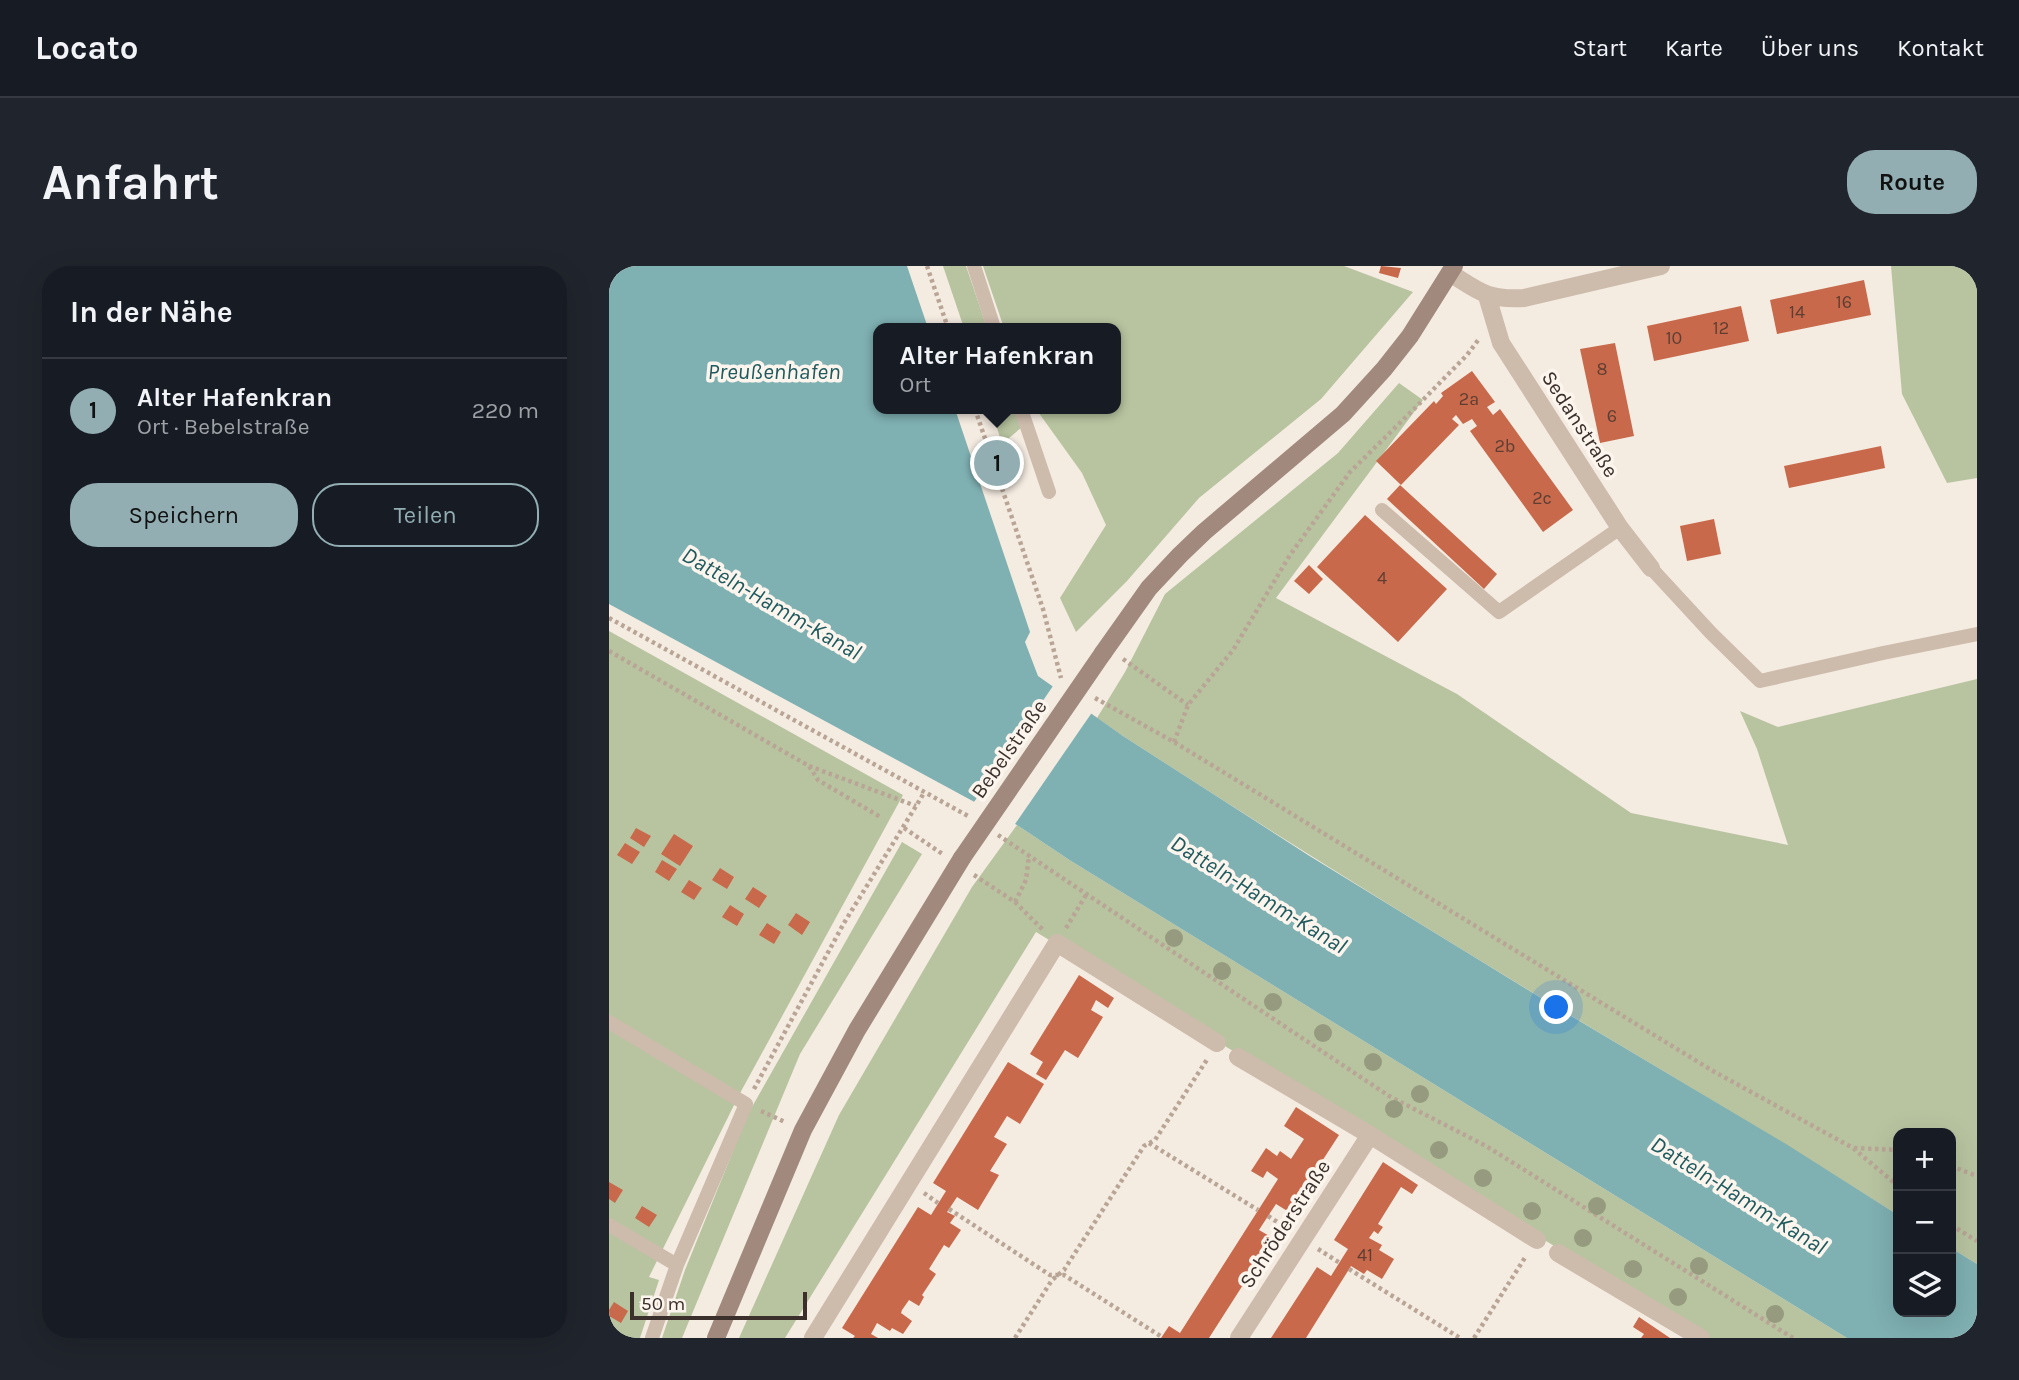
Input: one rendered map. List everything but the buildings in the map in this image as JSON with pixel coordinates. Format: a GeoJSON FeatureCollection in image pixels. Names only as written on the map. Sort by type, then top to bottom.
{"type":"FeatureCollection","features":[{"type":"Feature","properties":{"kind":"main road","name":"Bebelstraße"},"geometry":{"type":"LineString","coordinates":[[716,1338],[803,1130],[857,1030],[960,861],[1105,650],[1149,588],[1180,555],[1343,414],[1376,378],[1410,336],[1452,269]]}},
{"type":"Feature","properties":{"kind":"street"},"geometry":{"type":"LineString","coordinates":[[1452,269],[1487,296],[1506,299],[1524,298],[1661,266]]}},
{"type":"Feature","properties":{"kind":"street","name":"Sedanstraße"},"geometry":{"type":"LineString","coordinates":[[1487,296],[1501,343],[1620,528],[1651,568]]}},
{"type":"Feature","properties":{"kind":"street"},"geometry":{"type":"LineString","coordinates":[[813,1338],[1057,943],[1217,1043]]}},
{"type":"Feature","properties":{"kind":"street"},"geometry":{"type":"LineString","coordinates":[[1238,1057],[1370,1135],[1537,1240]]}},
{"type":"Feature","properties":{"kind":"street","name":"Schröderstraße"},"geometry":{"type":"LineString","coordinates":[[1238,1338],[1370,1135]]}},
{"type":"Feature","properties":{"kind":"street"},"geometry":{"type":"LineString","coordinates":[[1558,1253],[1698,1337]]}},
{"type":"Feature","properties":{"kind":"lane"},"geometry":{"type":"LineString","coordinates":[[974,266],[992,323]]}},
{"type":"Feature","properties":{"kind":"lane"},"geometry":{"type":"LineString","coordinates":[[1023,414],[1048,492]]}},
{"type":"Feature","properties":{"kind":"lane"},"geometry":{"type":"LineString","coordinates":[[1381,510],[1499,612],[1620,528]]}},
{"type":"Feature","properties":{"kind":"lane"},"geometry":{"type":"LineString","coordinates":[[1651,568],[1760,681],[1977,634]]}},
{"type":"Feature","properties":{"kind":"lane"},"geometry":{"type":"LineString","coordinates":[[609,1023],[746,1104],[677,1265],[652,1338]]}},
{"type":"Feature","properties":{"kind":"lane"},"geometry":{"type":"LineString","coordinates":[[609,1225],[677,1265]]}},
{"type":"Feature","properties":{"kind":"path"},"geometry":{"type":"LineString","coordinates":[[927,266],[946,323]]}},
{"type":"Feature","properties":{"kind":"path"},"geometry":{"type":"LineString","coordinates":[[1174,743],[1188,705],[1234,650],[1290,555],[1350,472],[1467,355],[1493,321]]}},
{"type":"Feature","properties":{"kind":"path"},"geometry":{"type":"LineString","coordinates":[[977,414],[1043,609],[1061,679]]}},
{"type":"Feature","properties":{"kind":"path"},"geometry":{"type":"LineString","coordinates":[[609,618],[923,793],[964,813]]}},
{"type":"Feature","properties":{"kind":"path"},"geometry":{"type":"LineString","coordinates":[[1105,650],[1188,705]]}},
{"type":"Feature","properties":{"kind":"path"},"geometry":{"type":"LineString","coordinates":[[609,651],[810,766],[916,806]]}},
{"type":"Feature","properties":{"kind":"path"},"geometry":{"type":"LineString","coordinates":[[1084,692],[1174,743],[1713,1071],[1853,1148],[1893,1182]]}},
{"type":"Feature","properties":{"kind":"path"},"geometry":{"type":"LineString","coordinates":[[810,766],[818,780],[882,818]]}},
{"type":"Feature","properties":{"kind":"path"},"geometry":{"type":"LineString","coordinates":[[803,1130],[746,1104],[844,923],[923,793]]}},
{"type":"Feature","properties":{"kind":"path"},"geometry":{"type":"LineString","coordinates":[[904,828],[960,861],[1015,902],[1026,880],[1029,855]]}},
{"type":"Feature","properties":{"kind":"path"},"geometry":{"type":"LineString","coordinates":[[1010,843],[1389,1096],[1486,1146],[1793,1338]]}},
{"type":"Feature","properties":{"kind":"path"},"geometry":{"type":"LineString","coordinates":[[1015,1338],[1144,1146],[1155,1140],[1217,1043]]}},
{"type":"Feature","properties":{"kind":"path"},"geometry":{"type":"LineString","coordinates":[[1149,1143],[1258,1210]]}},
{"type":"Feature","properties":{"kind":"path"},"geometry":{"type":"LineString","coordinates":[[1853,1148],[1893,1150]]}},
{"type":"Feature","properties":{"kind":"path"},"geometry":{"type":"LineString","coordinates":[[1956,1168],[1977,1176]]}},
{"type":"Feature","properties":{"kind":"path"},"geometry":{"type":"LineString","coordinates":[[949,1209],[1050,1275],[1064,1275],[1162,1337]]}},
{"type":"Feature","properties":{"kind":"path"},"geometry":{"type":"LineString","coordinates":[[1956,1228],[1977,1241]]}},
{"type":"Feature","properties":{"kind":"path"},"geometry":{"type":"LineString","coordinates":[[1474,1338],[1537,1240]]}},
{"type":"Feature","properties":{"kind":"path"},"geometry":{"type":"LineString","coordinates":[[1349,1269],[1460,1338]]}},
{"type":"Feature","properties":{"kind":"green space"},"geometry":{"type":"Polygon","coordinates":[[[943,266],[966,266],[985,323],[962,323],[943,266]]]}},
{"type":"Feature","properties":{"kind":"green space"},"geometry":{"type":"Polygon","coordinates":[[[983,266],[1344,266],[1413,292],[1321,399],[1199,498],[1127,581],[1076,632],[1060,598],[1106,525],[1082,473],[1040,414],[1121,414],[1121,323],[1002,323],[983,266]]]}},
{"type":"Feature","properties":{"kind":"green space"},"geometry":{"type":"Polygon","coordinates":[[[1891,266],[1977,266],[1977,478],[1947,483],[1902,394],[1891,266]]]}},
{"type":"Feature","properties":{"kind":"green space"},"geometry":{"type":"Polygon","coordinates":[[[1399,383],[1423,400],[1276,598],[1457,694],[1631,813],[1788,845],[1757,749],[1740,711],[1778,727],[1977,679],[1977,1264],[1956,1251],[1956,1128],[1893,1128],[1893,1212],[1389,904],[1097,718],[1125,672],[1165,594],[1338,453],[1399,383]]]}},
{"type":"Feature","properties":{"kind":"green space"},"geometry":{"type":"Polygon","coordinates":[[[993,414],[1017,414],[1022,427],[1002,444],[993,414]]]}},
{"type":"Feature","properties":{"kind":"green space"},"geometry":{"type":"Polygon","coordinates":[[[609,631],[903,795],[739,1095],[649,1277],[659,1280],[640,1338],[609,1338],[609,631]]]}},
{"type":"Feature","properties":{"kind":"green space"},"geometry":{"type":"Polygon","coordinates":[[[1017,825],[1071,861],[1847,1338],[1702,1338],[1506,1216],[1036,932],[785,1338],[739,1338],[839,1115],[972,887],[1017,825]]]}},
{"type":"Feature","properties":{"kind":"green space"},"geometry":{"type":"Polygon","coordinates":[[[902,842],[922,854],[800,1054],[682,1338],[662,1338],[685,1270],[748,1114],[902,842]]]}},
{"type":"Feature","properties":{"kind":"water"},"geometry":{"type":"Polygon","coordinates":[[[609,266],[907,266],[926,323],[873,323],[873,414],[957,414],[1030,632],[1025,642],[1038,676],[1123,736],[1308,855],[1786,1144],[1893,1212],[1893,1317],[1956,1317],[1956,1251],[1977,1264],[1977,1338],[1847,1338],[1071,861],[1017,825],[609,604],[609,266]]]}},
{"type":"Feature","properties":{"kind":"pier"},"geometry":{"type":"Polygon","coordinates":[[[1055,683],[1093,711],[1013,827],[972,805],[1055,683]]]}},
{"type":"Feature","properties":{"kind":"place","name":"Alter Hafenkran"},"geometry":{"type":"Point","coordinates":[997,463]}},
{"type":"Feature","properties":{"kind":"water label","name":"Preußenhafen"},"geometry":{"type":"Point","coordinates":[774,371]}},
{"type":"Feature","properties":{"kind":"water label","name":"Datteln-Hamm-Kanal"},"geometry":{"type":"Point","coordinates":[772,603]}},
{"type":"Feature","properties":{"kind":"water label","name":"Datteln-Hamm-Kanal"},"geometry":{"type":"Point","coordinates":[1259,894]}},
{"type":"Feature","properties":{"kind":"water label","name":"Datteln-Hamm-Kanal"},"geometry":{"type":"Point","coordinates":[1739,1195]}}]}
